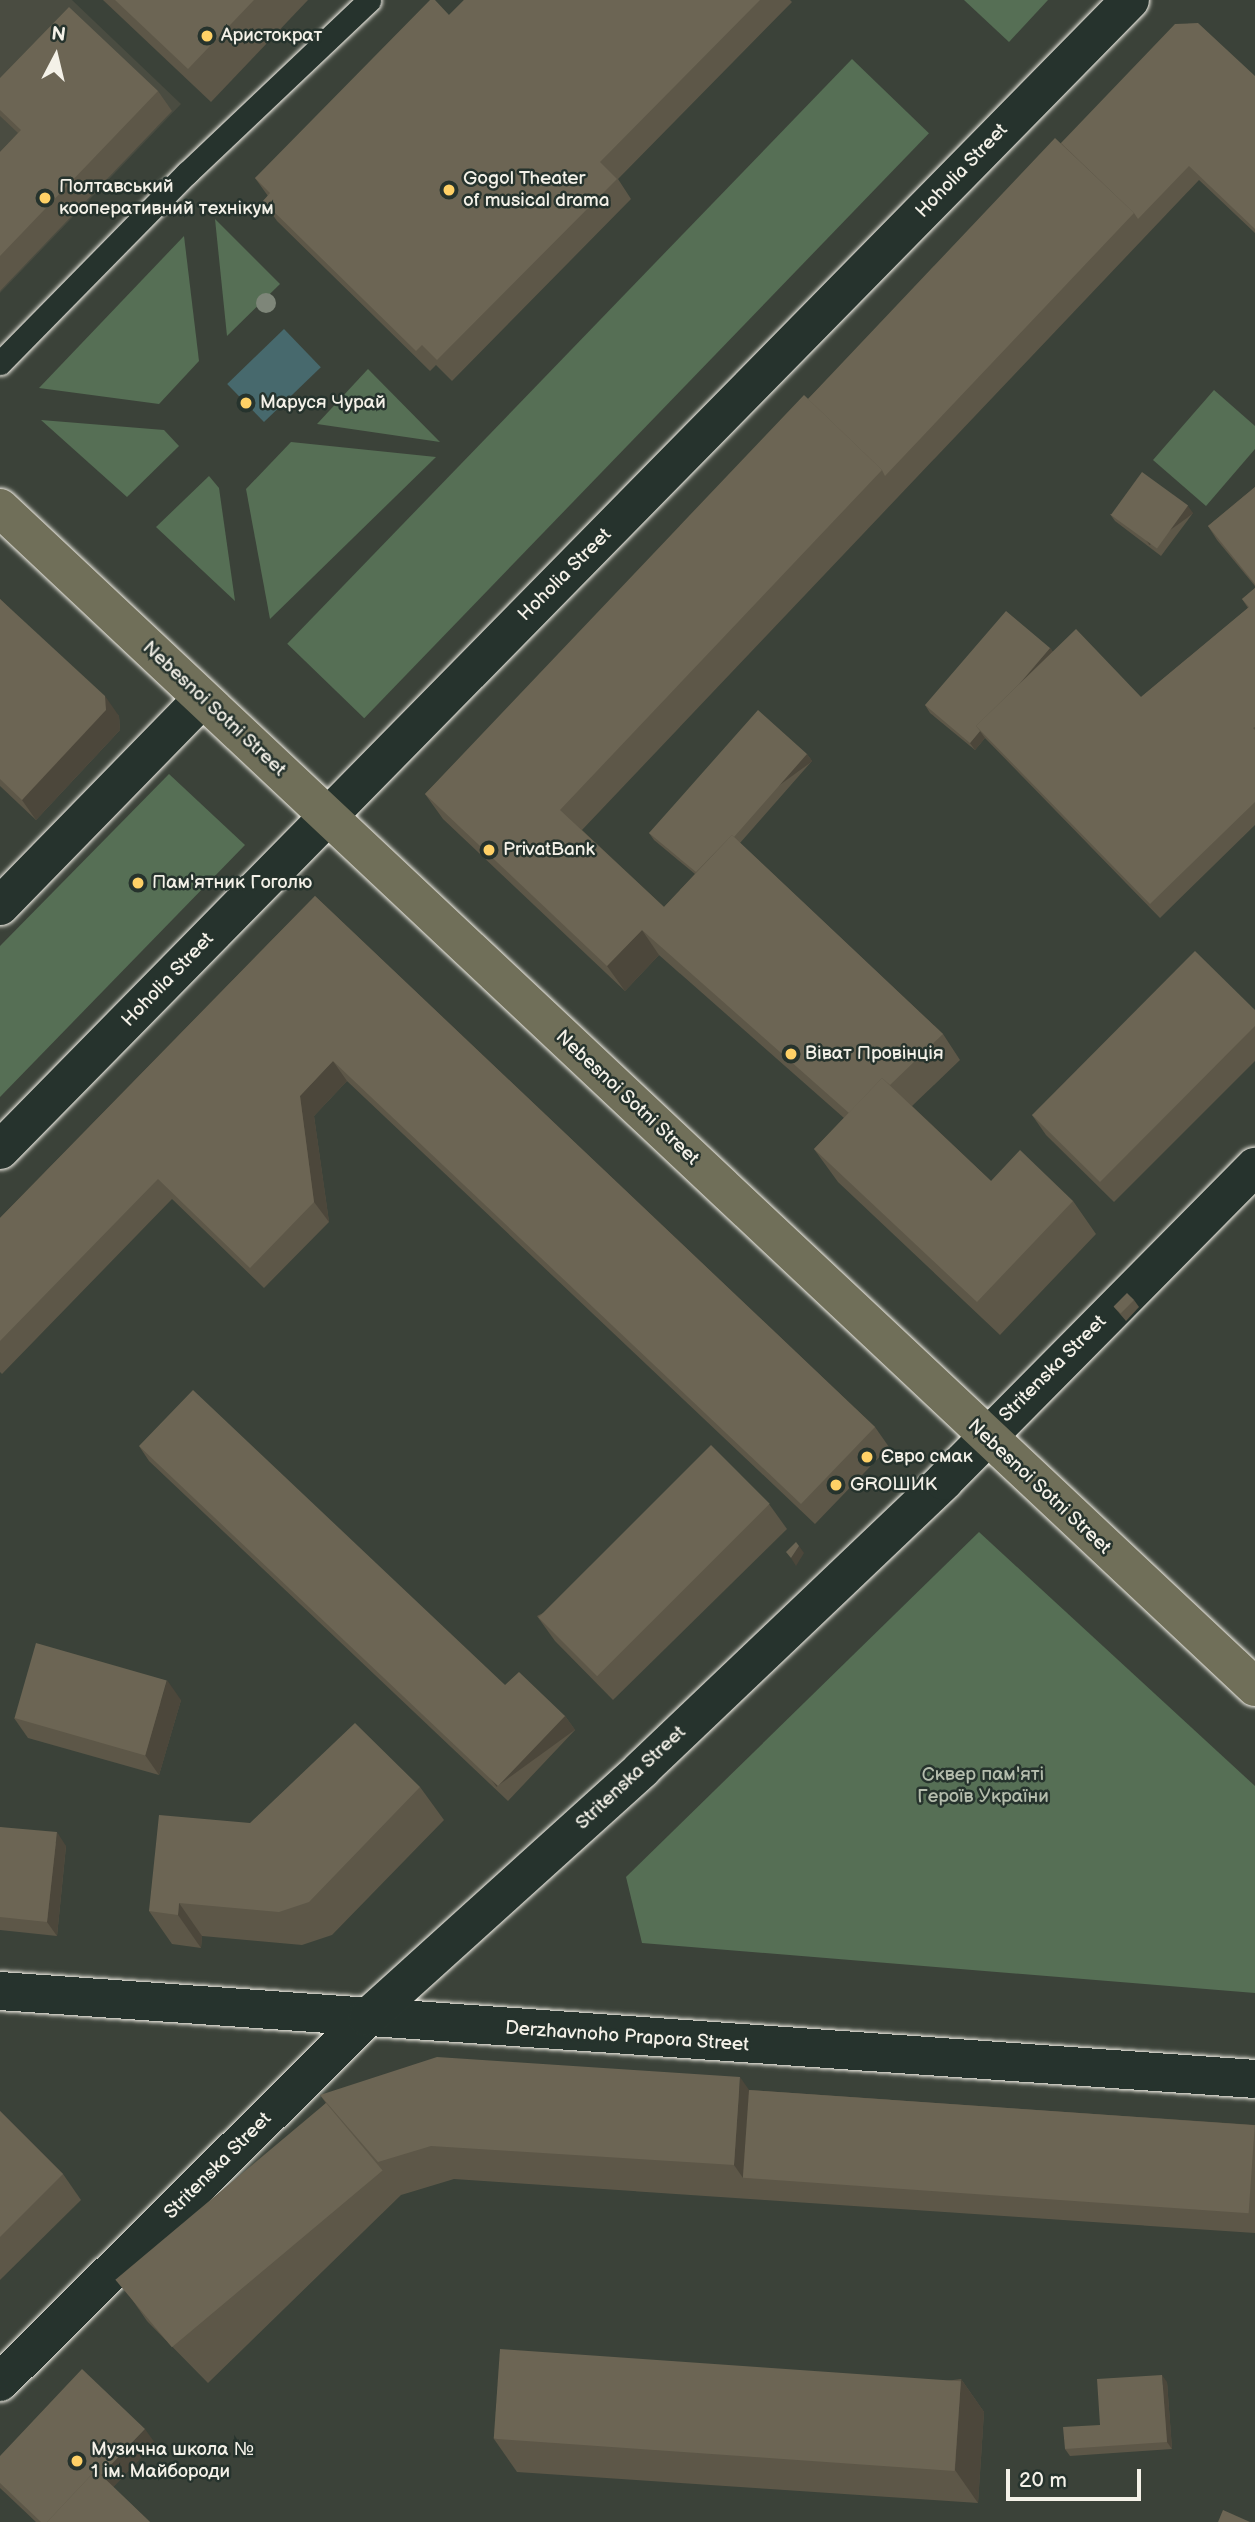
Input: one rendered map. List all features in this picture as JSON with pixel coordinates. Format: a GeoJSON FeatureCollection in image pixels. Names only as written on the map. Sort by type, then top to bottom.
{"type":"FeatureCollection","features":[{"type":"Feature","properties":{"kind":"main road","name":"Nebesnoi Sotni Street"},"geometry":{"type":"LineString","coordinates":[[0,508],[329,815],[985,1437],[1255,1687]]}},
{"type":"Feature","properties":{"kind":"street","name":"Hoholia Street"},"geometry":{"type":"LineString","coordinates":[[0,1150],[1130,0]]}},
{"type":"Feature","properties":{"kind":"street"},"geometry":{"type":"LineString","coordinates":[[0,906],[202,699]]}},
{"type":"Feature","properties":{"kind":"street","name":"Stritenska Street"},"geometry":{"type":"LineString","coordinates":[[0,2382],[368,2017],[642,1769],[985,1437],[1255,1167]]}},
{"type":"Feature","properties":{"kind":"street","name":"Derzhavnoho Prapora Street"},"geometry":{"type":"LineString","coordinates":[[0,1991],[1255,2079]]}},
{"type":"Feature","properties":{"kind":"lane"},"geometry":{"type":"LineString","coordinates":[[0,363],[187,173],[369,0]]}},
{"type":"Feature","properties":{"kind":"shaded area","name":"Полтавський кооперативний технікум"},"geometry":{"type":"Polygon","coordinates":[[[0,0],[72,0],[181,104],[0,293],[0,0]]]}},
{"type":"Feature","properties":{"kind":"green space"},"geometry":{"type":"Polygon","coordinates":[[[964,0],[1048,0],[1009,42],[964,0]]]}},
{"type":"Feature","properties":{"kind":"green space"},"geometry":{"type":"Polygon","coordinates":[[[852,59],[929,133],[364,718],[287,644],[852,59]]]}},
{"type":"Feature","properties":{"kind":"green space"},"geometry":{"type":"Polygon","coordinates":[[[215,219],[280,284],[227,336],[215,219]]]}},
{"type":"Feature","properties":{"kind":"green space"},"geometry":{"type":"Polygon","coordinates":[[[184,236],[199,361],[159,404],[39,388],[184,236]]]}},
{"type":"Feature","properties":{"kind":"green space"},"geometry":{"type":"Polygon","coordinates":[[[368,369],[440,442],[317,424],[368,369]]]}},
{"type":"Feature","properties":{"kind":"green space"},"geometry":{"type":"Polygon","coordinates":[[[1214,390],[1255,426],[1255,449],[1206,506],[1153,460],[1214,390]]]}},
{"type":"Feature","properties":{"kind":"green space"},"geometry":{"type":"Polygon","coordinates":[[[41,420],[164,430],[179,446],[127,497],[41,420]]]}},
{"type":"Feature","properties":{"kind":"green space"},"geometry":{"type":"Polygon","coordinates":[[[291,442],[436,457],[270,619],[246,489],[291,442]]]}},
{"type":"Feature","properties":{"kind":"green space"},"geometry":{"type":"Polygon","coordinates":[[[209,476],[219,488],[235,601],[156,527],[209,476]]]}},
{"type":"Feature","properties":{"kind":"green space"},"geometry":{"type":"Polygon","coordinates":[[[169,774],[245,845],[0,1097],[0,946],[169,774]]]}},
{"type":"Feature","properties":{"kind":"green space","name":"Сквер пам'яті Героїв України"},"geometry":{"type":"Polygon","coordinates":[[[979,1532],[1255,1786],[1255,1993],[642,1943],[626,1877],[979,1532]]]}},
{"type":"Feature","properties":{"kind":"water"},"geometry":{"type":"Polygon","coordinates":[[[284,329],[321,367],[264,422],[227,384],[284,329]]]}},
{"type":"Feature","properties":{"kind":"building"},"geometry":{"type":"Polygon","coordinates":[[[115,0],[254,0],[188,69],[115,0]]]}},
{"type":"Feature","properties":{"kind":"building","name":"Gogol Theater of musical drama"},"geometry":{"type":"Polygon","coordinates":[[[430,0],[435,0],[449,15],[464,0],[760,0],[600,162],[617,179],[437,360],[422,345],[416,351],[263,201],[270,193],[255,178],[430,0]]]}},
{"type":"Feature","properties":{"kind":"building","name":"Полтавський кооперативний технікум"},"geometry":{"type":"Polygon","coordinates":[[[69,7],[158,91],[0,256],[0,152],[21,130],[0,110],[0,78],[69,7]]]}},
{"type":"Feature","properties":{"kind":"building"},"geometry":{"type":"Polygon","coordinates":[[[1198,23],[1255,76],[1255,229],[1189,166],[1138,219],[1061,143],[1175,24],[1198,23]]]}},
{"type":"Feature","properties":{"kind":"building"},"geometry":{"type":"Polygon","coordinates":[[[1055,138],[1134,213],[885,476],[882,470],[808,399],[1055,138]]]}},
{"type":"Feature","properties":{"kind":"building"},"geometry":{"type":"Polygon","coordinates":[[[804,395],[882,470],[560,810],[664,907],[732,835],[943,1034],[890,1085],[882,1078],[849,1113],[642,930],[607,966],[425,794],[804,395]]]}},
{"type":"Feature","properties":{"kind":"building"},"geometry":{"type":"Polygon","coordinates":[[[1142,472],[1188,506],[1157,548],[1111,515],[1142,472]]]}},
{"type":"Feature","properties":{"kind":"building"},"geometry":{"type":"Polygon","coordinates":[[[1255,487],[1255,584],[1208,526],[1255,487]]]}},
{"type":"Feature","properties":{"kind":"building"},"geometry":{"type":"Polygon","coordinates":[[[1255,588],[1255,802],[1150,904],[976,726],[1076,629],[1141,697],[1249,607],[1242,599],[1255,588]]]}},
{"type":"Feature","properties":{"kind":"building"},"geometry":{"type":"Polygon","coordinates":[[[0,599],[105,696],[106,710],[22,800],[0,779],[0,599]]]}},
{"type":"Feature","properties":{"kind":"building"},"geometry":{"type":"Polygon","coordinates":[[[1006,611],[1050,648],[1019,684],[976,726],[980,731],[970,743],[925,705],[1006,611]]]}},
{"type":"Feature","properties":{"kind":"building"},"geometry":{"type":"Polygon","coordinates":[[[758,710],[807,754],[734,837],[732,835],[696,872],[649,833],[758,710]]]}},
{"type":"Feature","properties":{"kind":"building"},"geometry":{"type":"Polygon","coordinates":[[[315,896],[875,1427],[801,1504],[333,1061],[300,1096],[314,1202],[250,1268],[158,1179],[0,1341],[0,1218],[315,896]]]}},
{"type":"Feature","properties":{"kind":"building"},"geometry":{"type":"Polygon","coordinates":[[[1195,951],[1255,1010],[1255,1026],[1100,1182],[1032,1115],[1195,951]]]}},
{"type":"Feature","properties":{"kind":"building"},"geometry":{"type":"Polygon","coordinates":[[[882,1078],[991,1181],[1020,1150],[1073,1201],[977,1302],[814,1149],[882,1078]]]}},
{"type":"Feature","properties":{"kind":"building"},"geometry":{"type":"Polygon","coordinates":[[[1127,1293],[1134,1300],[1121,1314],[1114,1306],[1127,1293]]]}},
{"type":"Feature","properties":{"kind":"building"},"geometry":{"type":"Polygon","coordinates":[[[193,1390],[505,1685],[519,1672],[565,1716],[498,1786],[139,1446],[193,1390]]]}},
{"type":"Feature","properties":{"kind":"building"},"geometry":{"type":"Polygon","coordinates":[[[711,1445],[770,1504],[597,1676],[538,1618],[711,1445]]]}},
{"type":"Feature","properties":{"kind":"building"},"geometry":{"type":"Polygon","coordinates":[[[796,1542],[799,1546],[791,1558],[786,1552],[796,1542]]]}},
{"type":"Feature","properties":{"kind":"building"},"geometry":{"type":"Polygon","coordinates":[[[36,1643],[167,1680],[145,1755],[15,1718],[36,1643]]]}},
{"type":"Feature","properties":{"kind":"building"},"geometry":{"type":"Polygon","coordinates":[[[355,1723],[420,1787],[309,1902],[279,1912],[179,1903],[178,1915],[149,1911],[159,1815],[250,1823],[355,1723]]]}},
{"type":"Feature","properties":{"kind":"building"},"geometry":{"type":"Polygon","coordinates":[[[0,1827],[57,1832],[47,1922],[0,1917],[0,1827]]]}},
{"type":"Feature","properties":{"kind":"building"},"geometry":{"type":"Polygon","coordinates":[[[437,2057],[740,2077],[734,2165],[431,2146],[378,2162],[320,2095],[437,2057]]]}},
{"type":"Feature","properties":{"kind":"building"},"geometry":{"type":"Polygon","coordinates":[[[749,2090],[1255,2125],[1249,2213],[743,2178],[749,2090]]]}},
{"type":"Feature","properties":{"kind":"building"},"geometry":{"type":"Polygon","coordinates":[[[326,2103],[383,2170],[172,2347],[115,2280],[326,2103]]]}},
{"type":"Feature","properties":{"kind":"building"},"geometry":{"type":"Polygon","coordinates":[[[0,2111],[63,2174],[0,2237],[0,2111]]]}},
{"type":"Feature","properties":{"kind":"building"},"geometry":{"type":"Polygon","coordinates":[[[500,2349],[961,2381],[955,2471],[494,2439],[500,2349]]]}},
{"type":"Feature","properties":{"kind":"building","name":"Музична школа № 1 ім. Майбороди"},"geometry":{"type":"Polygon","coordinates":[[[82,2369],[145,2429],[101,2475],[96,2470],[47,2522],[41,2522],[0,2483],[0,2456],[82,2369]]]}},
{"type":"Feature","properties":{"kind":"building"},"geometry":{"type":"Polygon","coordinates":[[[1162,2375],[1167,2442],[1065,2449],[1063,2427],[1100,2425],[1097,2379],[1162,2375]]]}},
{"type":"Feature","properties":{"kind":"building"},"geometry":{"type":"Polygon","coordinates":[[[96,2470],[150,2522],[47,2522],[96,2470]]]}},
{"type":"Feature","properties":{"kind":"building"},"geometry":{"type":"Polygon","coordinates":[[[1223,2510],[1250,2522],[1218,2522],[1223,2510]]]}},
{"type":"Feature","properties":{"kind":"place","name":"Аристократ"},"geometry":{"type":"Point","coordinates":[207,36]}},
{"type":"Feature","properties":{"kind":"place","name":"Gogol Theater of musical drama"},"geometry":{"type":"Point","coordinates":[449,190]}},
{"type":"Feature","properties":{"kind":"place","name":"Полтавський кооперативний технікум"},"geometry":{"type":"Point","coordinates":[45,198]}},
{"type":"Feature","properties":{"kind":"place","name":"Маруся Чурай"},"geometry":{"type":"Point","coordinates":[246,403]}},
{"type":"Feature","properties":{"kind":"place","name":"PrivatBank"},"geometry":{"type":"Point","coordinates":[489,850]}},
{"type":"Feature","properties":{"kind":"place","name":"Пам'ятник Гоголю"},"geometry":{"type":"Point","coordinates":[138,883]}},
{"type":"Feature","properties":{"kind":"place","name":"Віват Провінція"},"geometry":{"type":"Point","coordinates":[791,1054]}},
{"type":"Feature","properties":{"kind":"place","name":"Євро смак"},"geometry":{"type":"Point","coordinates":[867,1457]}},
{"type":"Feature","properties":{"kind":"place","name":"GROШИК"},"geometry":{"type":"Point","coordinates":[836,1485]}},
{"type":"Feature","properties":{"kind":"place","name":"Музична школа № 1 ім. Майбороди"},"geometry":{"type":"Point","coordinates":[77,2461]}}]}
